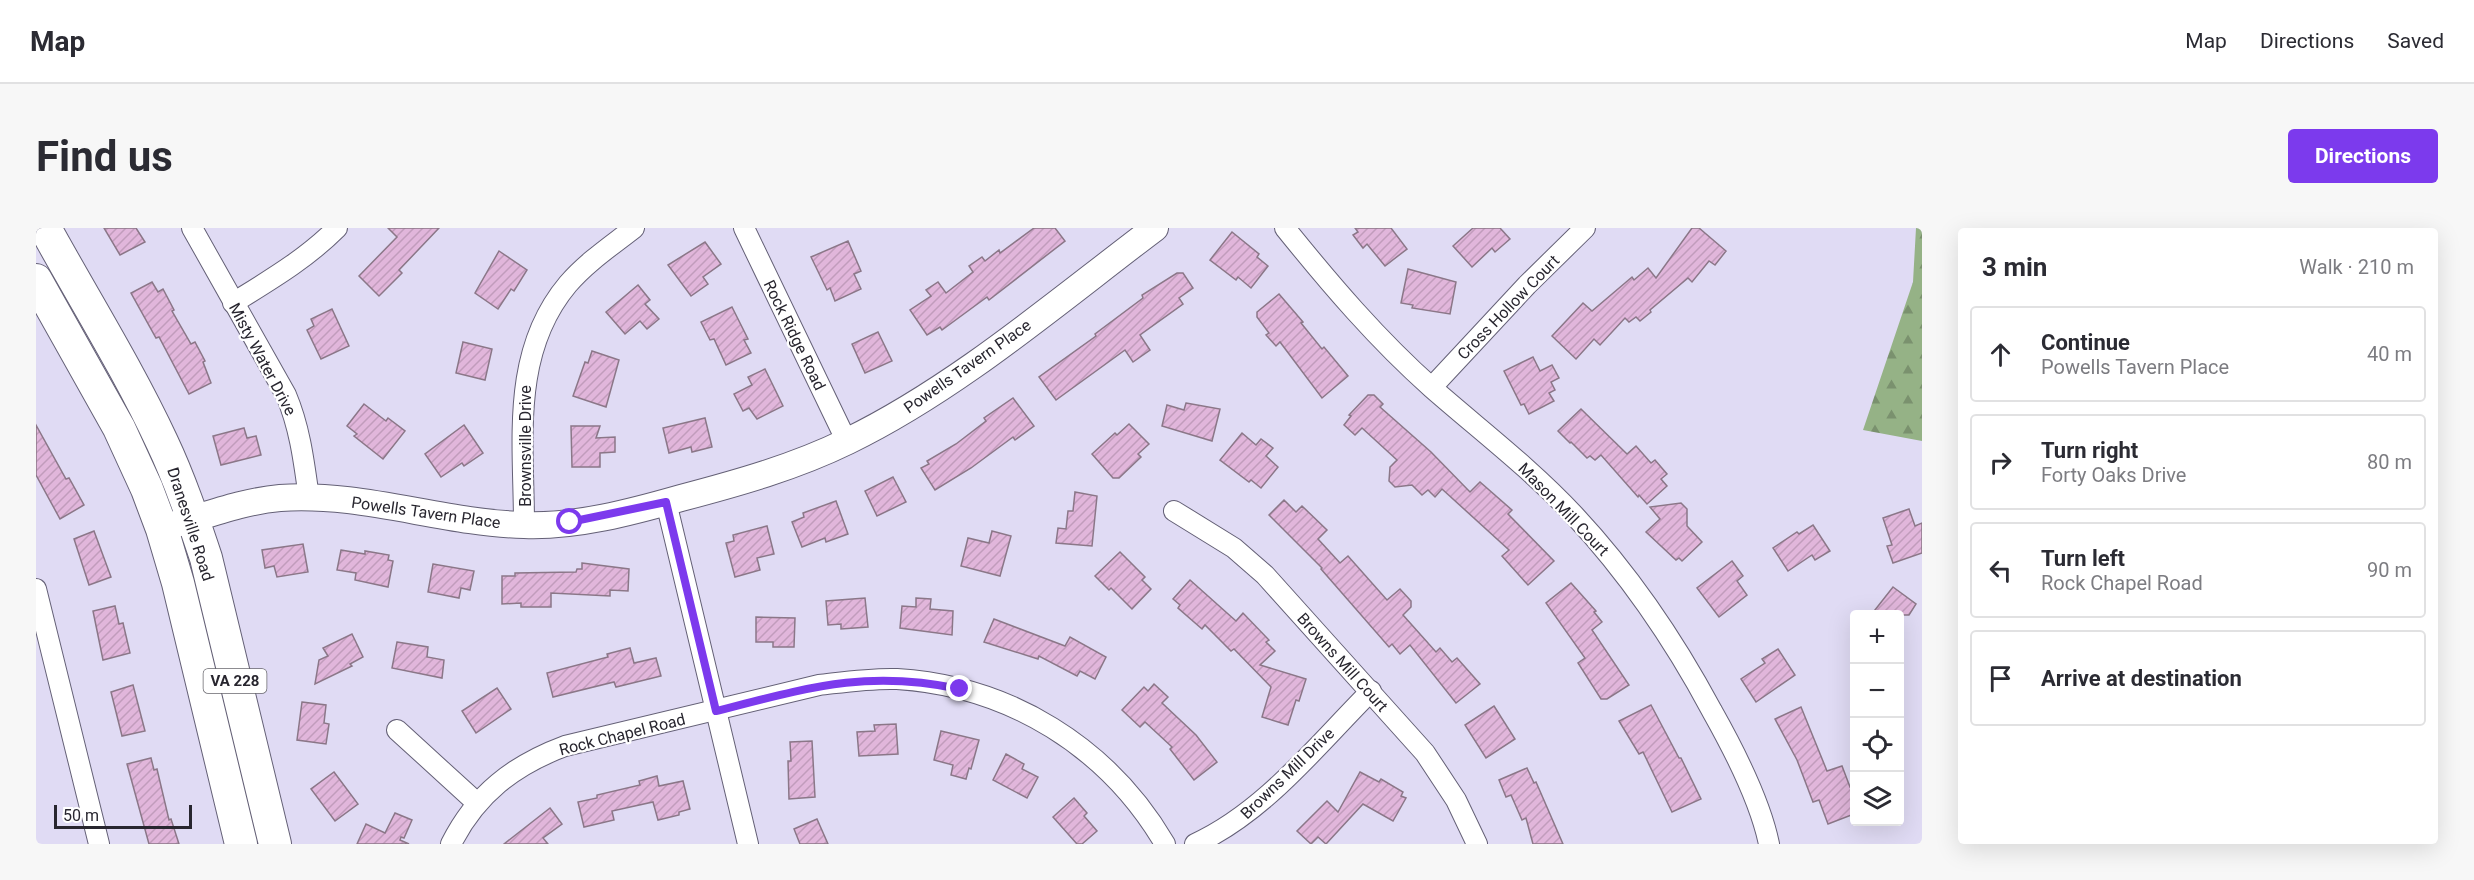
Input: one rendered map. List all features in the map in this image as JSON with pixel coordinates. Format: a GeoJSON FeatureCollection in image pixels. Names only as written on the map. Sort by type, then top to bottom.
{"type":"FeatureCollection","features":[{"type":"Feature","properties":{"kind":"main road","name":"Dranesville Road"},"geometry":{"type":"LineString","coordinates":[[45,228],[148,412],[178,478],[206,558],[274,844]]}},
{"type":"Feature","properties":{"kind":"main road","name":"Dranesville Road"},"geometry":{"type":"LineString","coordinates":[[36,280],[119,428],[162,529],[178,583],[241,844]]}},
{"type":"Feature","properties":{"kind":"street","name":"Misty Water Drive"},"geometry":{"type":"LineString","coordinates":[[192,228],[294,413],[302,441],[309,498]]}},
{"type":"Feature","properties":{"kind":"street"},"geometry":{"type":"LineString","coordinates":[[233,303],[285,271],[319,246],[337,228]]}},
{"type":"Feature","properties":{"kind":"street","name":"Brownsville Drive"},"geometry":{"type":"LineString","coordinates":[[524,525],[524,389],[528,360],[537,335],[551,307],[567,285],[586,265],[634,228]]}},
{"type":"Feature","properties":{"kind":"street","name":"Rock Ridge Road"},"geometry":{"type":"LineString","coordinates":[[744,228],[847,442]]}},
{"type":"Feature","properties":{"kind":"street","name":"Powells Tavern Place"},"geometry":{"type":"LineString","coordinates":[[162,529],[244,505],[279,498],[368,502],[468,521],[524,525],[570,522],[666,502],[756,478],[847,442],[935,392],[1155,228]]}},
{"type":"Feature","properties":{"kind":"street","name":"Mason Mill Court"},"geometry":{"type":"LineString","coordinates":[[1285,228],[1368,327],[1432,387],[1528,469],[1574,515],[1616,563],[1656,616],[1688,666],[1723,730],[1750,789],[1769,844]]}},
{"type":"Feature","properties":{"kind":"street","name":"Cross Hollow Court"},"geometry":{"type":"LineString","coordinates":[[1432,387],[1527,285],[1585,228]]}},
{"type":"Feature","properties":{"kind":"street"},"geometry":{"type":"LineString","coordinates":[[666,502],[748,844]]}},
{"type":"Feature","properties":{"kind":"street","name":"Browns Mill Court"},"geometry":{"type":"LineString","coordinates":[[1174,512],[1200,525],[1234,548],[1265,575],[1371,691],[1425,753],[1456,800],[1477,844]]}},
{"type":"Feature","properties":{"kind":"street"},"geometry":{"type":"LineString","coordinates":[[36,589],[44,651],[99,844]]}},
{"type":"Feature","properties":{"kind":"street","name":"Rock Chapel Road"},"geometry":{"type":"LineString","coordinates":[[451,844],[460,826],[495,784],[538,756],[566,746],[819,685],[857,680],[895,679],[967,690],[1013,707],[1067,736],[1098,760],[1126,789],[1152,821],[1165,844]]}},
{"type":"Feature","properties":{"kind":"street","name":"Browns Mill Drive"},"geometry":{"type":"LineString","coordinates":[[1195,844],[1236,822],[1260,804],[1371,691]]}},
{"type":"Feature","properties":{"kind":"street"},"geometry":{"type":"LineString","coordinates":[[397,730],[477,803]]}},
{"type":"Feature","properties":{"kind":"green space"},"geometry":{"type":"Polygon","coordinates":[[[1916,228],[1922,228],[1922,441],[1863,430],[1913,282],[1916,228]]]}},
{"type":"Feature","properties":{"kind":"building"},"geometry":{"type":"Polygon","coordinates":[[[104,228],[136,228],[145,242],[120,255],[104,228]]]}},
{"type":"Feature","properties":{"kind":"building"},"geometry":{"type":"Polygon","coordinates":[[[388,228],[439,228],[399,270],[402,273],[379,296],[359,276],[397,237],[388,228]]]}},
{"type":"Feature","properties":{"kind":"building"},"geometry":{"type":"Polygon","coordinates":[[[1034,228],[1055,228],[1065,241],[989,300],[987,297],[942,330],[940,327],[927,335],[910,310],[931,296],[926,290],[938,282],[946,293],[973,272],[969,266],[982,257],[985,261],[999,250],[1000,253],[1034,228]]]}},
{"type":"Feature","properties":{"kind":"building"},"geometry":{"type":"Polygon","coordinates":[[[1355,228],[1391,228],[1407,249],[1385,266],[1367,244],[1363,248],[1353,235],[1358,232],[1355,228]]]}},
{"type":"Feature","properties":{"kind":"building"},"geometry":{"type":"Polygon","coordinates":[[[1473,228],[1500,228],[1510,239],[1495,252],[1492,248],[1472,267],[1453,246],[1473,228]]]}},
{"type":"Feature","properties":{"kind":"building"},"geometry":{"type":"Polygon","coordinates":[[[1692,228],[1699,228],[1726,251],[1715,265],[1709,261],[1692,282],[1688,278],[1640,321],[1636,317],[1629,322],[1625,318],[1600,345],[1594,339],[1576,359],[1552,336],[1583,303],[1592,311],[1632,277],[1634,280],[1648,268],[1656,278],[1692,228]]]}},
{"type":"Feature","properties":{"kind":"building"},"geometry":{"type":"Polygon","coordinates":[[[1232,232],[1259,254],[1257,257],[1268,266],[1251,288],[1238,277],[1236,280],[1210,260],[1232,232]]]}},
{"type":"Feature","properties":{"kind":"building"},"geometry":{"type":"Polygon","coordinates":[[[848,241],[861,271],[854,274],[861,289],[835,301],[830,288],[827,290],[811,257],[848,241]]]}},
{"type":"Feature","properties":{"kind":"building"},"geometry":{"type":"Polygon","coordinates":[[[705,242],[721,264],[703,277],[708,284],[691,296],[668,265],[705,242]]]}},
{"type":"Feature","properties":{"kind":"building"},"geometry":{"type":"Polygon","coordinates":[[[499,251],[527,270],[514,291],[511,289],[498,309],[475,293],[499,251]]]}},
{"type":"Feature","properties":{"kind":"building"},"geometry":{"type":"Polygon","coordinates":[[[1408,269],[1456,282],[1450,314],[1412,308],[1413,305],[1401,303],[1408,269]]]}},
{"type":"Feature","properties":{"kind":"building"},"geometry":{"type":"Polygon","coordinates":[[[1177,273],[1183,273],[1193,288],[1179,298],[1183,304],[1140,335],[1150,350],[1133,362],[1125,350],[1056,400],[1039,377],[1096,336],[1095,334],[1143,298],[1142,295],[1177,273]]]}},
{"type":"Feature","properties":{"kind":"building"},"geometry":{"type":"Polygon","coordinates":[[[152,282],[158,292],[163,289],[174,310],[172,311],[191,344],[195,342],[205,361],[203,362],[211,383],[189,394],[159,337],[156,338],[131,293],[152,282]]]}},
{"type":"Feature","properties":{"kind":"building"},"geometry":{"type":"Polygon","coordinates":[[[638,285],[650,300],[645,304],[659,319],[647,329],[640,321],[625,334],[606,312],[638,285]]]}},
{"type":"Feature","properties":{"kind":"building"},"geometry":{"type":"Polygon","coordinates":[[[1279,294],[1322,349],[1324,347],[1348,376],[1322,398],[1280,342],[1276,346],[1266,335],[1269,333],[1257,317],[1257,312],[1279,294]]]}},
{"type":"Feature","properties":{"kind":"building"},"geometry":{"type":"Polygon","coordinates":[[[732,307],[748,339],[744,340],[751,353],[726,365],[714,339],[710,340],[701,322],[732,307]]]}},
{"type":"Feature","properties":{"kind":"building"},"geometry":{"type":"Polygon","coordinates":[[[332,309],[349,346],[321,359],[307,330],[314,326],[311,319],[332,309]]]}},
{"type":"Feature","properties":{"kind":"building"},"geometry":{"type":"Polygon","coordinates":[[[878,332],[892,361],[865,373],[852,344],[878,332]]]}},
{"type":"Feature","properties":{"kind":"building"},"geometry":{"type":"Polygon","coordinates":[[[463,342],[492,349],[485,380],[456,373],[463,342]]]}},
{"type":"Feature","properties":{"kind":"building"},"geometry":{"type":"Polygon","coordinates":[[[592,351],[619,360],[606,407],[573,396],[585,362],[588,363],[592,351]]]}},
{"type":"Feature","properties":{"kind":"building"},"geometry":{"type":"Polygon","coordinates":[[[1533,357],[1540,371],[1552,365],[1559,378],[1551,382],[1555,390],[1549,393],[1554,401],[1529,414],[1524,404],[1521,405],[1504,371],[1533,357]]]}},
{"type":"Feature","properties":{"kind":"building"},"geometry":{"type":"Polygon","coordinates":[[[765,369],[783,406],[757,419],[749,408],[743,411],[734,394],[752,385],[748,377],[765,369]]]}},
{"type":"Feature","properties":{"kind":"building"},"geometry":{"type":"Polygon","coordinates":[[[1368,395],[1374,395],[1383,404],[1380,407],[1431,452],[1470,492],[1480,482],[1512,510],[1508,514],[1554,561],[1528,585],[1502,556],[1509,550],[1442,489],[1435,497],[1428,490],[1422,495],[1412,485],[1395,487],[1389,481],[1390,467],[1397,460],[1362,428],[1355,435],[1344,425],[1351,416],[1349,415],[1368,395]]]}},
{"type":"Feature","properties":{"kind":"building"},"geometry":{"type":"Polygon","coordinates":[[[1013,398],[1034,426],[1015,440],[1013,437],[971,468],[935,490],[921,468],[929,464],[927,461],[956,444],[986,421],[984,418],[1013,398]]]}},
{"type":"Feature","properties":{"kind":"building"},"geometry":{"type":"Polygon","coordinates":[[[1186,403],[1220,409],[1212,441],[1162,426],[1167,405],[1184,410],[1186,403]]]}},
{"type":"Feature","properties":{"kind":"building"},"geometry":{"type":"Polygon","coordinates":[[[364,404],[386,421],[388,418],[405,431],[383,459],[354,436],[357,434],[347,426],[364,404]]]}},
{"type":"Feature","properties":{"kind":"building"},"geometry":{"type":"Polygon","coordinates":[[[1581,409],[1627,454],[1636,446],[1651,463],[1655,460],[1667,474],[1661,479],[1667,486],[1647,504],[1601,455],[1595,460],[1590,456],[1587,458],[1558,431],[1581,409]]]}},
{"type":"Feature","properties":{"kind":"building"},"geometry":{"type":"Polygon","coordinates":[[[705,418],[712,447],[692,452],[691,447],[669,453],[663,428],[705,418]]]}},
{"type":"Feature","properties":{"kind":"building"},"geometry":{"type":"Polygon","coordinates":[[[1129,424],[1149,444],[1138,454],[1141,457],[1119,478],[1113,478],[1092,454],[1115,433],[1117,435],[1129,424]]]}},
{"type":"Feature","properties":{"kind":"building"},"geometry":{"type":"Polygon","coordinates":[[[36,425],[66,479],[69,478],[84,505],[60,519],[36,475],[36,425]]]}},
{"type":"Feature","properties":{"kind":"building"},"geometry":{"type":"Polygon","coordinates":[[[464,425],[483,453],[464,466],[462,463],[441,477],[425,454],[464,425]]]}},
{"type":"Feature","properties":{"kind":"building"},"geometry":{"type":"Polygon","coordinates":[[[571,426],[600,426],[596,438],[615,437],[615,452],[600,453],[600,467],[572,467],[571,426]]]}},
{"type":"Feature","properties":{"kind":"building"},"geometry":{"type":"Polygon","coordinates":[[[244,428],[247,438],[256,436],[261,455],[221,465],[213,436],[244,428]]]}},
{"type":"Feature","properties":{"kind":"building"},"geometry":{"type":"Polygon","coordinates":[[[1242,433],[1256,445],[1261,439],[1273,448],[1266,456],[1278,467],[1261,488],[1251,480],[1249,482],[1220,460],[1242,433]]]}},
{"type":"Feature","properties":{"kind":"building"},"geometry":{"type":"Polygon","coordinates":[[[893,477],[906,502],[877,516],[865,491],[893,477]]]}},
{"type":"Feature","properties":{"kind":"building"},"geometry":{"type":"Polygon","coordinates":[[[1075,492],[1097,496],[1092,546],[1056,543],[1058,528],[1066,529],[1068,511],[1073,511],[1075,492]]]}},
{"type":"Feature","properties":{"kind":"building"},"geometry":{"type":"Polygon","coordinates":[[[1284,500],[1296,512],[1302,506],[1327,530],[1318,539],[1340,563],[1348,556],[1387,600],[1400,589],[1411,601],[1411,607],[1403,615],[1436,652],[1440,648],[1452,662],[1457,658],[1480,684],[1456,703],[1410,645],[1400,654],[1392,644],[1389,647],[1322,568],[1269,515],[1284,500]]]}},
{"type":"Feature","properties":{"kind":"building"},"geometry":{"type":"Polygon","coordinates":[[[836,501],[848,534],[826,542],[825,538],[802,547],[792,522],[804,517],[803,513],[836,501]]]}},
{"type":"Feature","properties":{"kind":"building"},"geometry":{"type":"Polygon","coordinates":[[[1681,503],[1687,509],[1687,526],[1702,542],[1682,561],[1679,558],[1676,560],[1646,532],[1660,519],[1650,507],[1681,503]]]}},
{"type":"Feature","properties":{"kind":"building"},"geometry":{"type":"Polygon","coordinates":[[[1909,509],[1915,526],[1922,523],[1922,553],[1893,563],[1887,546],[1892,545],[1883,518],[1909,509]]]}},
{"type":"Feature","properties":{"kind":"building"},"geometry":{"type":"Polygon","coordinates":[[[1813,525],[1830,551],[1815,560],[1812,555],[1788,571],[1773,548],[1797,532],[1799,534],[1813,525]]]}},
{"type":"Feature","properties":{"kind":"building"},"geometry":{"type":"Polygon","coordinates":[[[767,526],[774,554],[757,558],[760,570],[735,577],[726,543],[734,541],[733,535],[767,526]]]}},
{"type":"Feature","properties":{"kind":"building"},"geometry":{"type":"Polygon","coordinates":[[[94,531],[111,577],[89,585],[74,539],[94,531]]]}},
{"type":"Feature","properties":{"kind":"building"},"geometry":{"type":"Polygon","coordinates":[[[992,531],[1011,536],[1000,576],[961,566],[968,538],[989,543],[992,531]]]}},
{"type":"Feature","properties":{"kind":"building"},"geometry":{"type":"Polygon","coordinates":[[[303,544],[308,572],[277,577],[274,566],[265,568],[262,550],[303,544]]]}},
{"type":"Feature","properties":{"kind":"building"},"geometry":{"type":"Polygon","coordinates":[[[341,550],[389,555],[388,560],[393,561],[388,587],[355,580],[356,573],[337,570],[341,550]]]}},
{"type":"Feature","properties":{"kind":"building"},"geometry":{"type":"Polygon","coordinates":[[[1120,552],[1145,577],[1142,580],[1151,589],[1132,609],[1095,576],[1120,552]]]}},
{"type":"Feature","properties":{"kind":"building"},"geometry":{"type":"Polygon","coordinates":[[[1732,561],[1743,576],[1737,581],[1747,595],[1719,617],[1697,588],[1732,561]]]}},
{"type":"Feature","properties":{"kind":"building"},"geometry":{"type":"Polygon","coordinates":[[[582,563],[629,569],[628,591],[610,590],[610,596],[551,593],[551,607],[521,607],[521,603],[502,604],[502,576],[515,576],[515,573],[576,572],[577,569],[582,569],[582,563]]]}},
{"type":"Feature","properties":{"kind":"building"},"geometry":{"type":"Polygon","coordinates":[[[433,564],[474,571],[470,590],[461,588],[459,598],[428,592],[433,564]]]}},
{"type":"Feature","properties":{"kind":"building"},"geometry":{"type":"Polygon","coordinates":[[[1190,580],[1236,621],[1243,613],[1269,640],[1266,642],[1275,651],[1260,665],[1306,679],[1288,725],[1262,717],[1271,687],[1234,649],[1231,651],[1205,625],[1202,629],[1178,608],[1180,605],[1173,599],[1190,580]]]}},
{"type":"Feature","properties":{"kind":"building"},"geometry":{"type":"Polygon","coordinates":[[[1571,583],[1596,611],[1594,612],[1602,622],[1592,630],[1629,685],[1607,699],[1601,699],[1578,663],[1585,658],[1546,603],[1571,583]]]}},
{"type":"Feature","properties":{"kind":"building"},"geometry":{"type":"Polygon","coordinates":[[[1893,587],[1916,604],[1909,615],[1904,615],[1904,610],[1875,610],[1893,587]]]}},
{"type":"Feature","properties":{"kind":"building"},"geometry":{"type":"Polygon","coordinates":[[[865,598],[868,627],[841,629],[841,624],[828,625],[826,601],[865,598]]]}},
{"type":"Feature","properties":{"kind":"building"},"geometry":{"type":"Polygon","coordinates":[[[916,598],[931,599],[930,609],[953,611],[952,635],[900,628],[902,606],[916,607],[916,598]]]}},
{"type":"Feature","properties":{"kind":"building"},"geometry":{"type":"Polygon","coordinates":[[[115,606],[119,624],[123,623],[130,653],[103,660],[93,611],[115,606]]]}},
{"type":"Feature","properties":{"kind":"building"},"geometry":{"type":"Polygon","coordinates":[[[756,617],[795,618],[794,647],[773,647],[773,642],[756,642],[756,617]]]}},
{"type":"Feature","properties":{"kind":"building"},"geometry":{"type":"Polygon","coordinates":[[[994,619],[1065,646],[1070,637],[1106,657],[1095,679],[1080,671],[1077,676],[1039,656],[1038,659],[984,642],[994,619]]]}},
{"type":"Feature","properties":{"kind":"building"},"geometry":{"type":"Polygon","coordinates":[[[352,634],[363,657],[350,664],[352,666],[315,684],[319,660],[328,656],[323,648],[352,634]]]}},
{"type":"Feature","properties":{"kind":"building"},"geometry":{"type":"Polygon","coordinates":[[[397,642],[428,647],[427,657],[444,660],[442,678],[392,668],[397,642]]]}},
{"type":"Feature","properties":{"kind":"building"},"geometry":{"type":"Polygon","coordinates":[[[630,648],[634,663],[656,658],[661,676],[616,687],[614,682],[553,697],[547,673],[608,657],[607,654],[630,648]]]}},
{"type":"Feature","properties":{"kind":"building"},"geometry":{"type":"Polygon","coordinates":[[[1778,649],[1795,675],[1756,702],[1741,679],[1765,663],[1762,659],[1778,649]]]}},
{"type":"Feature","properties":{"kind":"building"},"geometry":{"type":"Polygon","coordinates":[[[1154,684],[1168,697],[1162,703],[1196,735],[1217,762],[1194,780],[1170,749],[1172,747],[1145,722],[1140,727],[1122,710],[1144,687],[1148,691],[1154,684]]]}},
{"type":"Feature","properties":{"kind":"building"},"geometry":{"type":"Polygon","coordinates":[[[133,685],[145,731],[122,736],[111,692],[133,685]]]}},
{"type":"Feature","properties":{"kind":"building"},"geometry":{"type":"Polygon","coordinates":[[[497,688],[511,709],[476,733],[462,711],[497,688]]]}},
{"type":"Feature","properties":{"kind":"building"},"geometry":{"type":"Polygon","coordinates":[[[302,702],[326,705],[324,723],[329,724],[326,744],[297,740],[302,702]]]}},
{"type":"Feature","properties":{"kind":"building"},"geometry":{"type":"Polygon","coordinates":[[[1651,705],[1701,799],[1672,812],[1643,752],[1639,754],[1619,721],[1651,705]]]}},
{"type":"Feature","properties":{"kind":"building"},"geometry":{"type":"Polygon","coordinates":[[[1494,706],[1515,739],[1486,758],[1465,725],[1494,706]]]}},
{"type":"Feature","properties":{"kind":"building"},"geometry":{"type":"Polygon","coordinates":[[[1801,707],[1827,771],[1842,766],[1850,787],[1850,816],[1828,824],[1819,800],[1813,802],[1797,760],[1775,719],[1801,707]]]}},
{"type":"Feature","properties":{"kind":"building"},"geometry":{"type":"Polygon","coordinates":[[[896,724],[898,754],[859,756],[857,732],[875,731],[874,725],[896,724]]]}},
{"type":"Feature","properties":{"kind":"building"},"geometry":{"type":"Polygon","coordinates":[[[941,731],[979,740],[966,779],[951,775],[953,765],[934,760],[941,731]]]}},
{"type":"Feature","properties":{"kind":"building"},"geometry":{"type":"Polygon","coordinates":[[[812,741],[815,797],[789,799],[790,742],[812,741]]]}},
{"type":"Feature","properties":{"kind":"building"},"geometry":{"type":"Polygon","coordinates":[[[1006,754],[1024,764],[1022,769],[1038,777],[1027,798],[993,780],[1006,754]]]}},
{"type":"Feature","properties":{"kind":"building"},"geometry":{"type":"Polygon","coordinates":[[[151,758],[154,770],[157,769],[169,820],[171,819],[179,844],[149,844],[127,764],[151,758]]]}},
{"type":"Feature","properties":{"kind":"building"},"geometry":{"type":"Polygon","coordinates":[[[1527,768],[1534,783],[1536,782],[1563,844],[1533,844],[1526,818],[1522,820],[1511,795],[1506,797],[1499,780],[1527,768]]]}},
{"type":"Feature","properties":{"kind":"building"},"geometry":{"type":"Polygon","coordinates":[[[334,772],[358,804],[335,821],[311,789],[334,772]]]}},
{"type":"Feature","properties":{"kind":"building"},"geometry":{"type":"Polygon","coordinates":[[[1360,772],[1379,782],[1381,779],[1403,792],[1401,796],[1406,798],[1393,821],[1363,804],[1326,844],[1318,837],[1311,844],[1297,831],[1327,801],[1338,812],[1360,772]]]}},
{"type":"Feature","properties":{"kind":"building"},"geometry":{"type":"Polygon","coordinates":[[[657,776],[659,786],[683,781],[690,809],[679,812],[679,815],[658,820],[653,802],[612,811],[614,820],[584,827],[578,802],[640,785],[639,781],[657,776]]]}},
{"type":"Feature","properties":{"kind":"building"},"geometry":{"type":"Polygon","coordinates":[[[1074,798],[1087,813],[1084,816],[1097,831],[1082,844],[1077,844],[1053,817],[1074,798]]]}},
{"type":"Feature","properties":{"kind":"building"},"geometry":{"type":"Polygon","coordinates":[[[550,808],[562,824],[543,838],[548,844],[504,844],[550,808]]]}},
{"type":"Feature","properties":{"kind":"building"},"geometry":{"type":"Polygon","coordinates":[[[395,813],[412,820],[404,838],[401,837],[400,840],[409,844],[357,844],[366,824],[385,833],[395,813]]]}},
{"type":"Feature","properties":{"kind":"building"},"geometry":{"type":"Polygon","coordinates":[[[817,819],[828,844],[800,844],[794,829],[817,819]]]}},
{"type":"Feature","properties":{"kind":"route"},"geometry":{"type":"LineString","coordinates":[[570,522],[633,511],[666,502],[716,711],[819,685],[857,680],[895,679],[960,689]]}}]}
